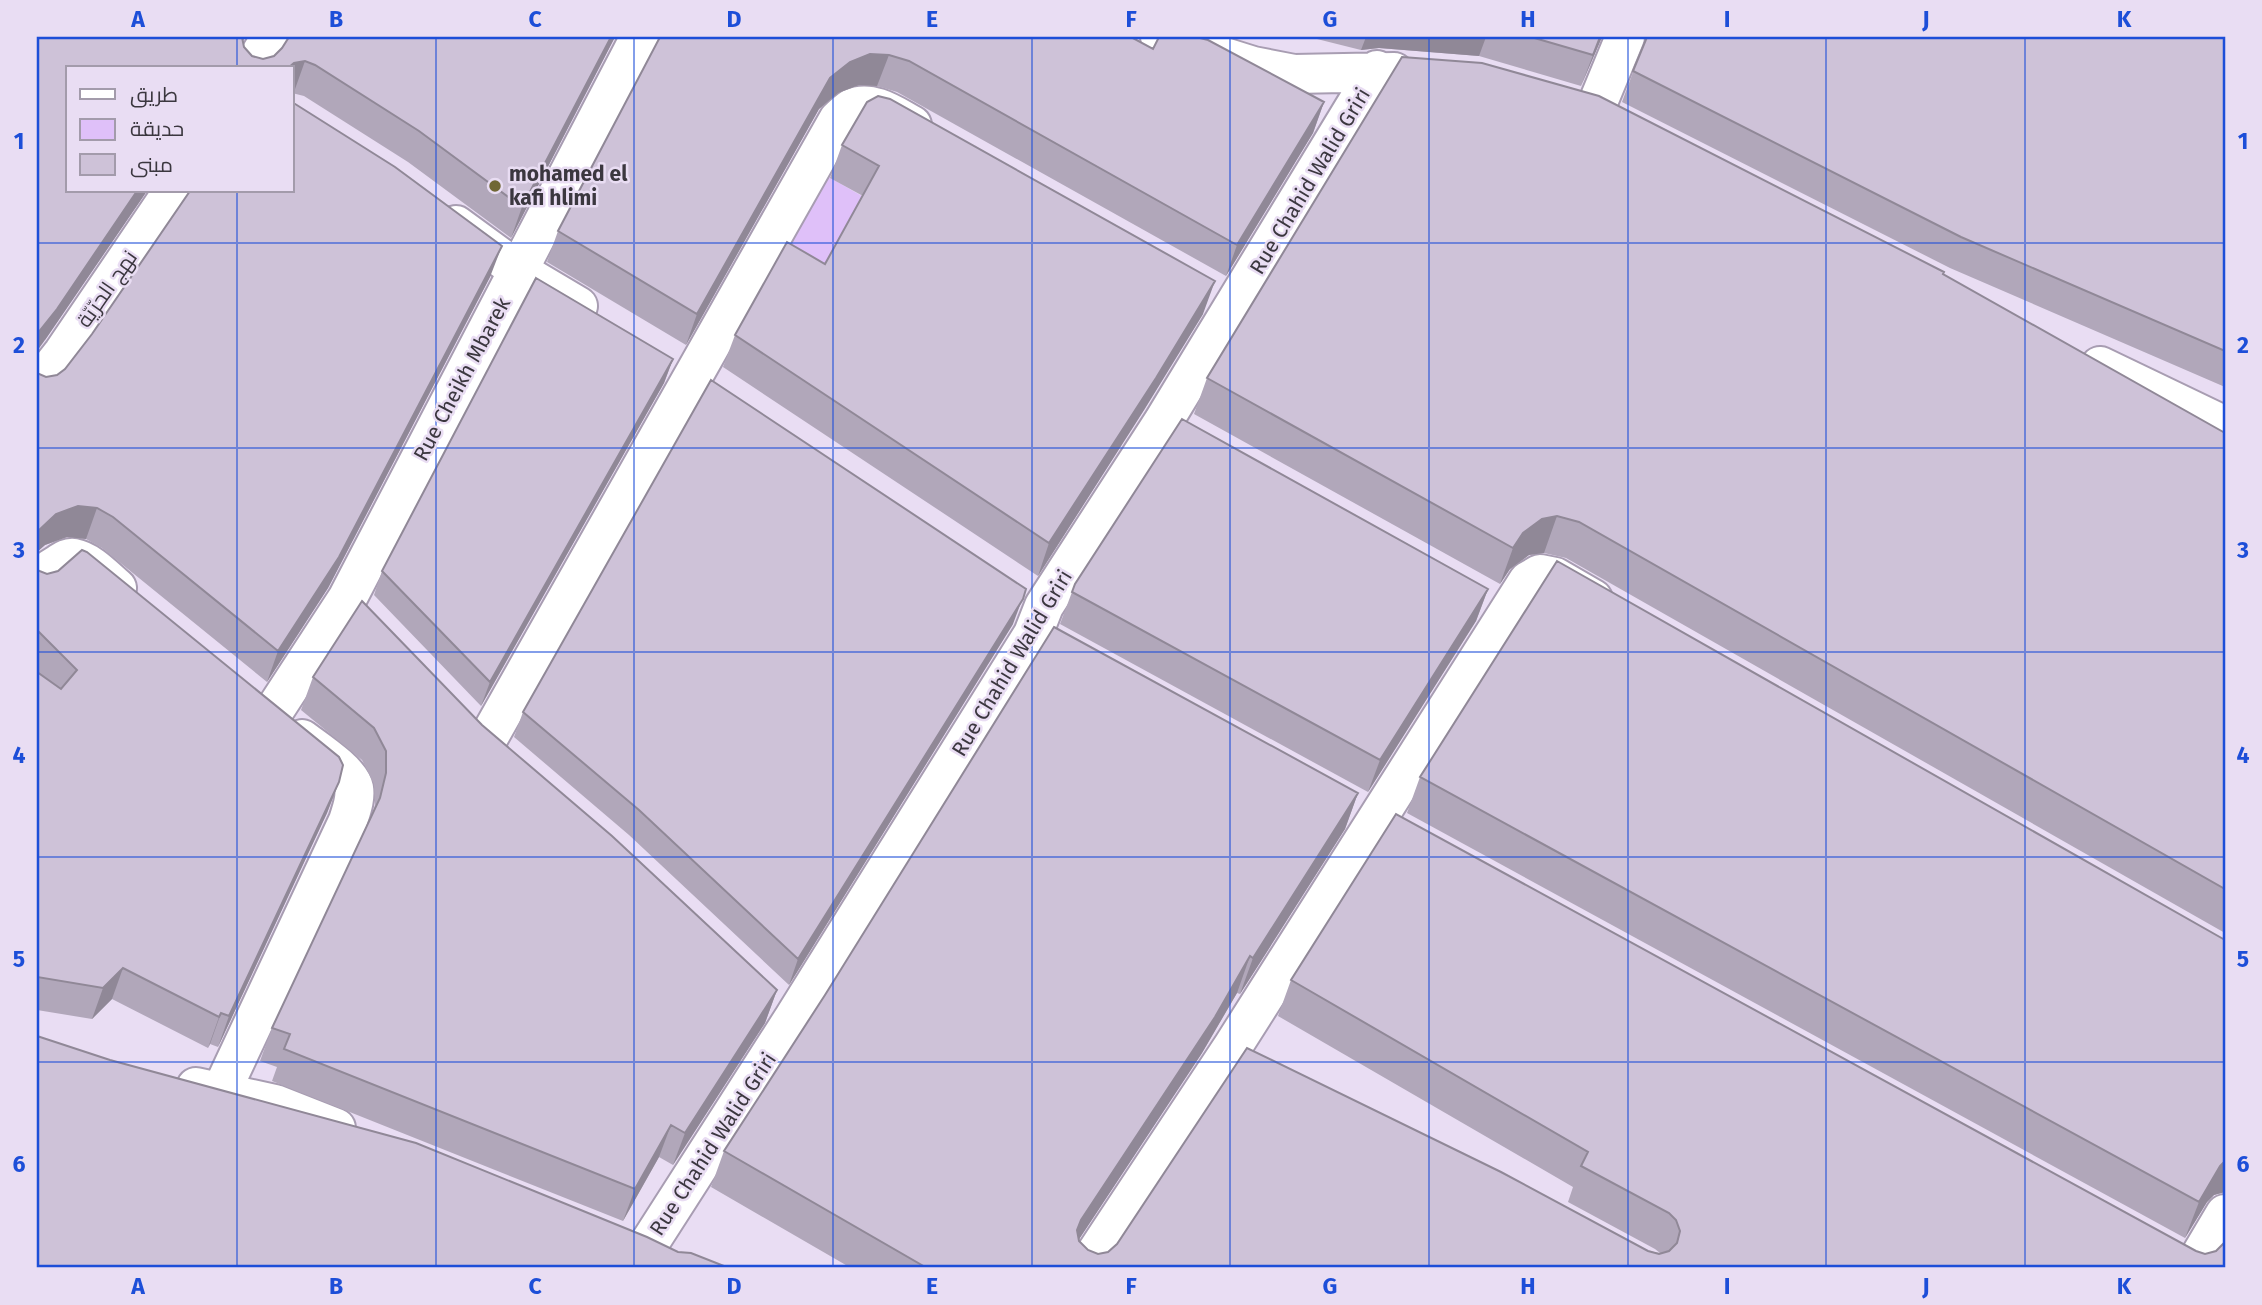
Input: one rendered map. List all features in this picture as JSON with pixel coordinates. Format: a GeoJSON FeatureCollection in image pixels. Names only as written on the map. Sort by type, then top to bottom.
{"type":"FeatureCollection","features":[{"type":"Feature","properties":{"kind":"street"},"geometry":{"type":"LineString","coordinates":[[253,66],[271,37]]}},
{"type":"Feature","properties":{"kind":"street","name":"Rue Cheikh Mbarek"},"geometry":{"type":"LineString","coordinates":[[221,1092],[348,821],[354,801],[354,786],[344,773],[261,706],[347,599],[640,37]]}},
{"type":"Feature","properties":{"kind":"street"},"geometry":{"type":"LineString","coordinates":[[1160,37],[1254,66],[1294,74],[1377,70],[1432,74]]}},
{"type":"Feature","properties":{"kind":"street"},"geometry":{"type":"LineString","coordinates":[[1590,113],[1625,37]]}},
{"type":"Feature","properties":{"kind":"street","name":"Rue Chahid Walid Griri"},"geometry":{"type":"LineString","coordinates":[[659,1261],[793,1019],[1175,429],[1234,306],[1377,70]]}},
{"type":"Feature","properties":{"kind":"street"},"geometry":{"type":"LineString","coordinates":[[486,742],[680,367],[838,120],[852,108],[870,105],[887,111],[947,145]]}},
{"type":"Feature","properties":{"kind":"street","name":"نهج الحرّيّة"},"geometry":{"type":"LineString","coordinates":[[37,386],[63,353],[172,192]]}},
{"type":"Feature","properties":{"kind":"street"},"geometry":{"type":"LineString","coordinates":[[430,205],[519,271],[609,325]]}},
{"type":"Feature","properties":{"kind":"street"},"geometry":{"type":"LineString","coordinates":[[1198,286],[1234,306]]}},
{"type":"Feature","properties":{"kind":"street"},"geometry":{"type":"LineString","coordinates":[[2064,348],[2225,426]]}},
{"type":"Feature","properties":{"kind":"street"},"geometry":{"type":"LineString","coordinates":[[680,367],[728,397]]}},
{"type":"Feature","properties":{"kind":"street"},"geometry":{"type":"LineString","coordinates":[[37,583],[52,567],[74,558],[88,565],[142,609]]}},
{"type":"Feature","properties":{"kind":"street"},"geometry":{"type":"LineString","coordinates":[[1086,1268],[1245,1053],[1389,827],[1528,581],[1540,574],[1555,577],[1628,618]]}},
{"type":"Feature","properties":{"kind":"street"},"geometry":{"type":"LineString","coordinates":[[1010,584],[1045,629]]}},
{"type":"Feature","properties":{"kind":"street"},"geometry":{"type":"LineString","coordinates":[[1473,594],[1508,614]]}},
{"type":"Feature","properties":{"kind":"street"},"geometry":{"type":"LineString","coordinates":[[347,599],[375,627]]}},
{"type":"Feature","properties":{"kind":"street"},"geometry":{"type":"LineString","coordinates":[[458,713],[486,742],[516,767]]}},
{"type":"Feature","properties":{"kind":"street"},"geometry":{"type":"LineString","coordinates":[[1340,801],[1389,827]]}},
{"type":"Feature","properties":{"kind":"street"},"geometry":{"type":"LineString","coordinates":[[763,991],[793,1019]]}},
{"type":"Feature","properties":{"kind":"street"},"geometry":{"type":"LineString","coordinates":[[169,1081],[275,1104],[364,1140]]}},
{"type":"Feature","properties":{"kind":"street"},"geometry":{"type":"LineString","coordinates":[[2185,1263],[2225,1214]]}},
{"type":"Feature","properties":{"kind":"street"},"geometry":{"type":"LineString","coordinates":[[605,1238],[659,1261]]}},
{"type":"Feature","properties":{"kind":"green space"},"geometry":{"type":"Polygon","coordinates":[[[820,172],[867,199],[983,307],[765,268],[820,172]]]}},
{"type":"Feature","properties":{"kind":"building"},"geometry":{"type":"Polygon","coordinates":[[[37,37],[242,37],[244,47],[252,56],[263,59],[274,56],[289,37],[611,37],[522,207],[419,131],[305,61],[290,66],[66,66],[66,192],[136,192],[37,334],[37,37]]]}},
{"type":"Feature","properties":{"kind":"building"},"geometry":{"type":"Polygon","coordinates":[[[660,37],[1131,37],[1153,49],[1159,37],[1196,37],[1208,40],[1324,102],[1237,245],[909,61],[889,55],[870,54],[850,62],[830,78],[697,314],[558,231],[660,37]]]}},
{"type":"Feature","properties":{"kind":"building"},"geometry":{"type":"Polygon","coordinates":[[[1531,37],[1600,37],[1593,55],[1531,37]]]}},
{"type":"Feature","properties":{"kind":"building"},"geometry":{"type":"Polygon","coordinates":[[[1647,37],[2225,37],[2225,351],[1961,237],[1633,71],[1647,37]]]}},
{"type":"Feature","properties":{"kind":"building"},"geometry":{"type":"Polygon","coordinates":[[[1402,57],[1482,63],[1599,96],[1944,272],[1943,274],[2225,433],[2225,889],[1579,522],[1557,516],[1542,519],[1523,533],[1513,548],[1207,378],[1402,57]]]}},
{"type":"Feature","properties":{"kind":"building"},"geometry":{"type":"Polygon","coordinates":[[[878,96],[890,99],[1215,281],[1049,543],[735,335],[787,242],[825,264],[879,166],[842,145],[867,102],[878,96]]]}},
{"type":"Feature","properties":{"kind":"building"},"geometry":{"type":"Polygon","coordinates":[[[294,103],[395,167],[502,246],[339,557],[278,651],[113,517],[97,508],[78,506],[56,514],[37,532],[37,373],[46,377],[57,375],[65,369],[189,192],[294,192],[294,103]]]}},
{"type":"Feature","properties":{"kind":"building"},"geometry":{"type":"Polygon","coordinates":[[[536,278],[673,359],[490,682],[382,571],[536,278]]]}},
{"type":"Feature","properties":{"kind":"building"},"geometry":{"type":"Polygon","coordinates":[[[711,380],[1026,589],[1023,599],[798,959],[639,810],[523,712],[711,380]]]}},
{"type":"Feature","properties":{"kind":"building"},"geometry":{"type":"Polygon","coordinates":[[[1182,419],[1488,589],[1380,760],[1072,592],[1182,419]]]}},
{"type":"Feature","properties":{"kind":"building"},"geometry":{"type":"Polygon","coordinates":[[[82,550],[339,757],[343,765],[339,782],[229,1016],[221,1013],[219,1017],[123,968],[103,988],[37,977],[37,672],[61,689],[77,670],[37,630],[37,570],[47,574],[58,571],[82,550]]]}},
{"type":"Feature","properties":{"kind":"building"},"geometry":{"type":"Polygon","coordinates":[[[1557,561],[2225,940],[2225,1161],[2199,1202],[1420,777],[1557,561]]]}},
{"type":"Feature","properties":{"kind":"building"},"geometry":{"type":"Polygon","coordinates":[[[362,601],[482,725],[612,836],[777,990],[685,1133],[671,1125],[635,1189],[284,1049],[290,1034],[272,1028],[380,798],[386,773],[386,751],[374,728],[313,677],[362,601]]]}},
{"type":"Feature","properties":{"kind":"building"},"geometry":{"type":"Polygon","coordinates":[[[1054,627],[1358,793],[1081,1220],[1077,1230],[1079,1241],[1088,1250],[1098,1254],[1108,1252],[1117,1244],[1247,1048],[1501,1172],[1648,1251],[1659,1254],[1669,1251],[1677,1243],[1680,1231],[1676,1220],[1669,1213],[1581,1166],[1588,1152],[1291,980],[1396,814],[2196,1251],[2205,1254],[2216,1251],[2225,1242],[2225,1268],[927,1268],[724,1151],[825,995],[1054,627]]]}},
{"type":"Feature","properties":{"kind":"building"},"geometry":{"type":"Polygon","coordinates":[[[37,1036],[110,1060],[416,1143],[678,1252],[691,1253],[729,1268],[37,1268],[37,1036]]]}},
{"type":"Feature","properties":{"kind":"place","name":"mohamed el kafi hlimi"},"geometry":{"type":"Point","coordinates":[495,186]}}]}
